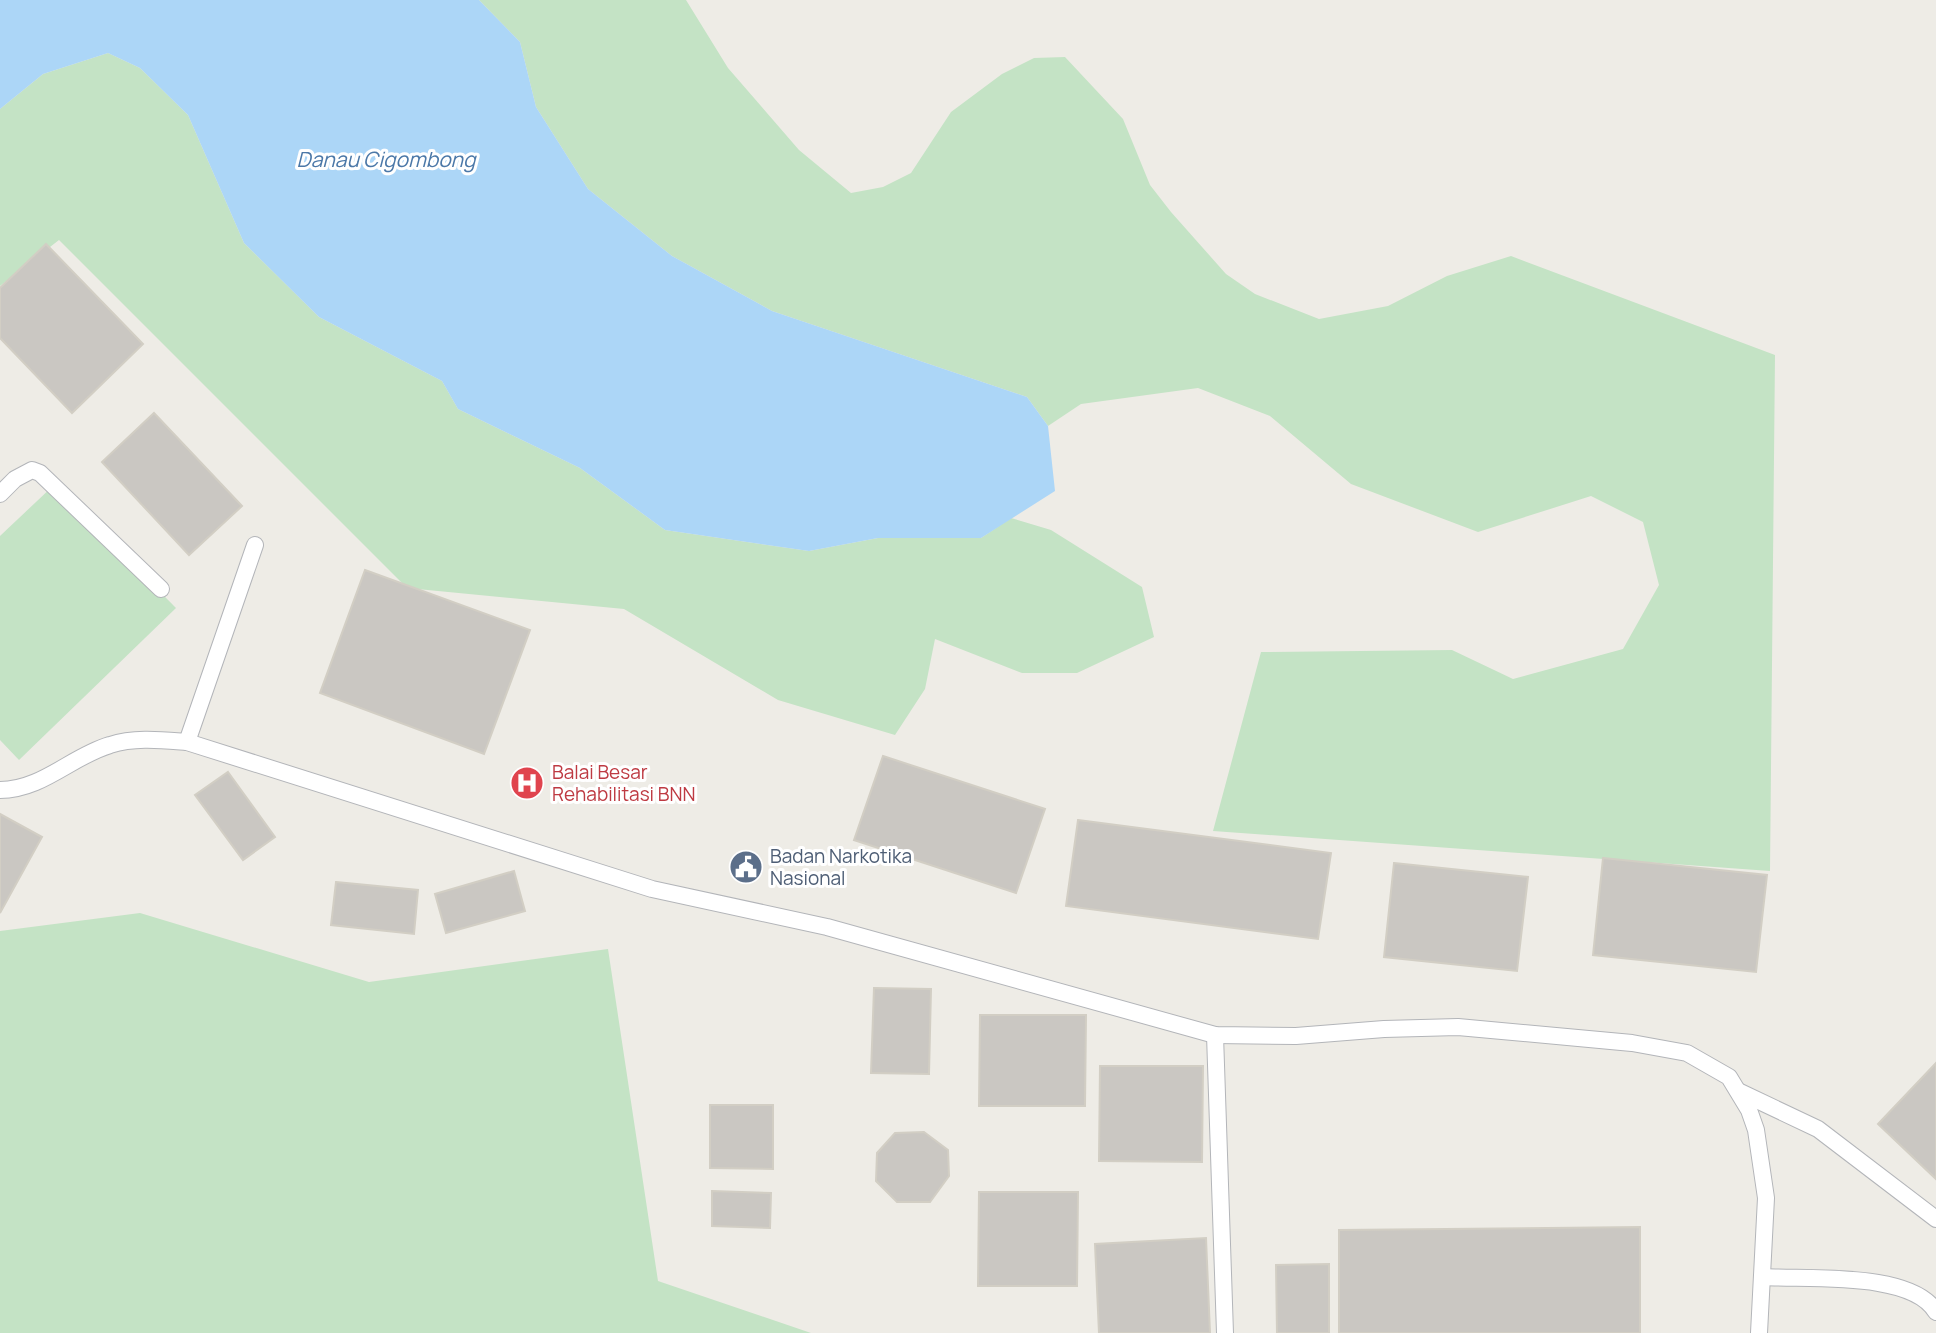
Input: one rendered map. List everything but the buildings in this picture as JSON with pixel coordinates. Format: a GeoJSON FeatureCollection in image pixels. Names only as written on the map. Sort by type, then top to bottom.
{"type":"FeatureCollection","features":[{"type":"Feature","properties":{"kind":"lane"},"geometry":{"type":"LineString","coordinates":[[0,494],[24,473],[32,470],[40,473],[161,589]]}},
{"type":"Feature","properties":{"kind":"lane"},"geometry":{"type":"LineString","coordinates":[[187,742],[255,545]]}},
{"type":"Feature","properties":{"kind":"lane"},"geometry":{"type":"LineString","coordinates":[[0,790],[28,786],[111,744],[148,739],[187,742],[652,889],[827,927],[1215,1035],[1296,1037],[1458,1027],[1632,1043],[1687,1053],[1708,1062],[1729,1077],[1740,1092],[1756,1130],[1766,1198],[1759,1333]]}},
{"type":"Feature","properties":{"kind":"lane"},"geometry":{"type":"LineString","coordinates":[[1215,1035],[1225,1333]]}},
{"type":"Feature","properties":{"kind":"lane"},"geometry":{"type":"LineString","coordinates":[[1740,1092],[1818,1129],[1936,1219]]}},
{"type":"Feature","properties":{"kind":"lane"},"geometry":{"type":"LineString","coordinates":[[1764,1277],[1888,1283],[1924,1297],[1936,1312]]}},
{"type":"Feature","properties":{"kind":"green space"},"geometry":{"type":"Polygon","coordinates":[[[479,0],[686,0],[728,68],[799,150],[851,193],[883,187],[911,173],[951,112],[1002,74],[1034,58],[1065,57],[1123,119],[1150,185],[1171,212],[1226,274],[1255,294],[1319,319],[1388,306],[1447,276],[1511,256],[1775,355],[1770,871],[1213,831],[1261,652],[1452,650],[1513,679],[1623,649],[1659,585],[1643,522],[1591,496],[1478,532],[1351,484],[1270,416],[1198,388],[1081,404],[1048,426],[1027,397],[772,311],[672,256],[588,189],[536,107],[520,42],[479,0]]]}},
{"type":"Feature","properties":{"kind":"green space"},"geometry":{"type":"Polygon","coordinates":[[[108,53],[140,68],[188,115],[244,243],[319,317],[442,381],[458,409],[580,468],[665,530],[809,551],[878,538],[981,538],[1011,518],[1051,530],[1142,587],[1154,637],[1077,673],[1022,673],[935,639],[925,689],[895,735],[778,700],[624,609],[407,588],[59,240],[0,286],[0,109],[43,74],[108,53]]]}},
{"type":"Feature","properties":{"kind":"green space"},"geometry":{"type":"Polygon","coordinates":[[[54,485],[176,608],[19,760],[0,740],[0,536],[54,485]]]}},
{"type":"Feature","properties":{"kind":"green space"},"geometry":{"type":"Polygon","coordinates":[[[140,913],[369,982],[608,949],[658,1281],[811,1333],[0,1333],[0,931],[140,913]]]}},
{"type":"Feature","properties":{"kind":"water","name":"Danau Cigombong"},"geometry":{"type":"Polygon","coordinates":[[[0,0],[479,0],[520,42],[536,107],[588,189],[672,256],[772,311],[1027,397],[1048,426],[1055,491],[981,538],[878,538],[809,551],[665,530],[580,468],[458,409],[442,381],[319,317],[244,243],[188,115],[140,68],[108,53],[43,74],[0,109],[0,0]]]}},
{"type":"Feature","properties":{"kind":"place","name":"Balai Besar Rehabilitasi BNN"},"geometry":{"type":"Point","coordinates":[527,783]}},
{"type":"Feature","properties":{"kind":"place","name":"Badan Narkotika Nasional"},"geometry":{"type":"Point","coordinates":[746,867]}}]}
